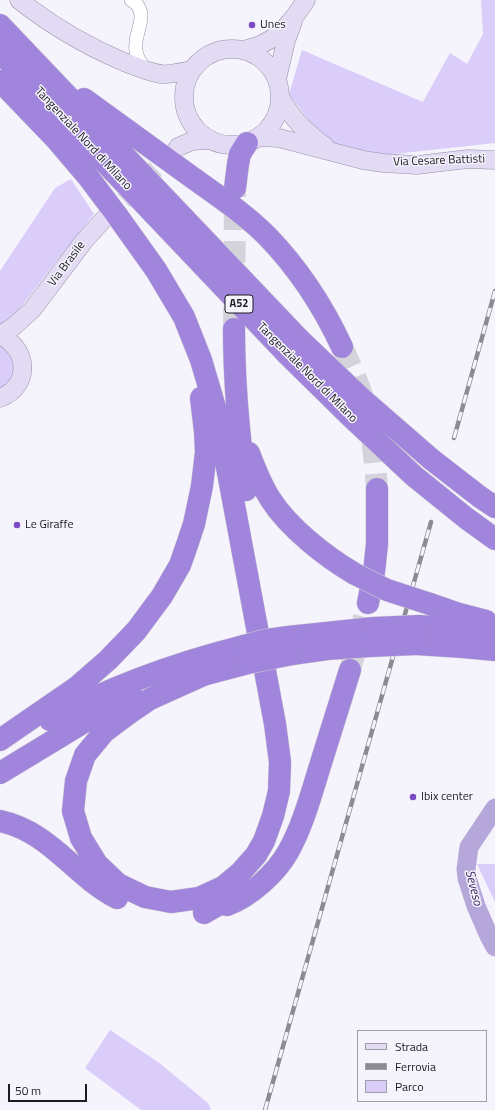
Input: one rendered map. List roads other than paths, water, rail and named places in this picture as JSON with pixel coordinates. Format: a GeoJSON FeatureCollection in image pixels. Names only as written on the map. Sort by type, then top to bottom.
{"type":"FeatureCollection","features":[{"type":"Feature","properties":{"kind":"highway","name":"Tangenziale Nord di Milano"},"geometry":{"type":"LineString","coordinates":[[0,25],[300,340],[362,399],[431,459],[495,507]]}},
{"type":"Feature","properties":{"kind":"highway","name":"Tangenziale Nord di Milano"},"geometry":{"type":"LineString","coordinates":[[0,52],[288,355],[343,410],[414,476],[466,518],[495,539]]}},
{"type":"Feature","properties":{"kind":"highway"},"geometry":{"type":"LineString","coordinates":[[40,67],[231,204],[266,235],[291,263],[315,296],[331,322],[342,347]]}},
{"type":"Feature","properties":{"kind":"highway"},"geometry":{"type":"LineString","coordinates":[[0,81],[55,138],[89,178],[116,214],[152,263],[184,317],[196,346],[217,414],[275,724],[280,762],[279,791],[273,816],[264,841],[256,855],[240,874],[223,886],[199,898],[171,902],[144,897],[118,884],[97,864],[81,838],[73,811],[76,781],[85,755],[104,732],[150,699],[246,654],[267,640],[290,646],[327,649],[372,637],[417,635],[445,628],[495,634]]}},
{"type":"Feature","properties":{"kind":"highway"},"geometry":{"type":"LineString","coordinates":[[235,188],[240,154],[253,140]]}},
{"type":"Feature","properties":{"kind":"highway"},"geometry":{"type":"LineString","coordinates":[[0,740],[77,687],[108,660],[136,630],[162,596],[180,565],[188,545],[202,486],[206,452],[205,432],[199,389],[193,362],[170,294]]}},
{"type":"Feature","properties":{"kind":"highway"},"geometry":{"type":"LineString","coordinates":[[204,913],[230,898],[248,883],[265,864],[276,846],[284,821],[289,792],[290,760],[286,722],[252,537],[240,446],[234,368],[234,329]]}},
{"type":"Feature","properties":{"kind":"highway"},"geometry":{"type":"LineString","coordinates":[[237,405],[246,445],[256,473],[271,500],[289,522],[306,538],[345,568],[387,590],[460,614],[495,623]]}},
{"type":"Feature","properties":{"kind":"highway"},"geometry":{"type":"LineString","coordinates":[[368,603],[374,572],[377,544],[377,489]]}},
{"type":"Feature","properties":{"kind":"highway"},"geometry":{"type":"LineString","coordinates":[[417,635],[457,646],[495,650]]}},
{"type":"Feature","properties":{"kind":"highway"},"geometry":{"type":"LineString","coordinates":[[0,751],[68,710],[146,676],[192,660],[246,654]]}},
{"type":"Feature","properties":{"kind":"highway"},"geometry":{"type":"LineString","coordinates":[[0,821],[12,824],[33,833],[110,895],[139,909],[169,915],[204,913],[234,902],[253,890],[274,871],[288,852],[308,805],[350,670]]}},
{"type":"Feature","properties":{"kind":"highway"},"geometry":{"type":"LineString","coordinates":[[0,773],[99,713],[157,689],[210,672]]}},
{"type":"Feature","properties":{"kind":"street"},"geometry":{"type":"LineString","coordinates":[[19,0],[66,33],[99,51],[136,67],[154,72],[173,74],[191,70]]}},
{"type":"Feature","properties":{"kind":"street"},"geometry":{"type":"LineString","coordinates":[[134,2],[140,12],[136,39],[137,57],[142,65],[167,79],[184,97]]}},
{"type":"Feature","properties":{"kind":"street"},"geometry":{"type":"LineString","coordinates":[[244,50],[261,45],[270,40],[284,28],[302,7]]}},
{"type":"Feature","properties":{"kind":"street"},"geometry":{"type":"LineString","coordinates":[[277,79],[286,40],[302,7]]}},
{"type":"Feature","properties":{"kind":"street"},"geometry":{"type":"LineString","coordinates":[[231,48],[244,50],[261,58],[277,79],[280,97],[278,111],[275,118],[266,130],[253,140],[232,145],[222,144],[210,140],[197,130],[186,112],[184,88],[191,70],[203,58],[216,51],[231,48]]}},
{"type":"Feature","properties":{"kind":"street","name":"Via Cesare Battisti"},"geometry":{"type":"LineString","coordinates":[[280,97],[291,115],[306,132],[336,153]]}},
{"type":"Feature","properties":{"kind":"street"},"geometry":{"type":"LineString","coordinates":[[189,118],[183,138],[178,147],[192,142],[210,140]]}},
{"type":"Feature","properties":{"kind":"street","name":"Via Cesare Battisti"},"geometry":{"type":"LineString","coordinates":[[253,140],[279,138],[363,160],[384,163],[417,164],[468,158],[495,160]]}},
{"type":"Feature","properties":{"kind":"street","name":"Via Brasile"},"geometry":{"type":"LineString","coordinates":[[0,335],[13,327],[32,310],[84,241],[103,220]]}},
{"type":"Feature","properties":{"kind":"street","name":"Via Brasile"},"geometry":{"type":"LineString","coordinates":[[17,349],[32,310]]}},
{"type":"Feature","properties":{"kind":"street"},"geometry":{"type":"LineString","coordinates":[[0,335],[10,341],[17,349],[21,357],[22,364],[21,377],[15,388],[9,394],[0,398]]}},
{"type":"Feature","properties":{"kind":"waterway","name":"Seveso"},"geometry":{"type":"LineString","coordinates":[[495,808],[469,847],[466,869],[467,878],[476,906],[495,947]]}},
{"type":"Feature","properties":{"kind":"tunnel"},"geometry":{"type":"LineString","coordinates":[[104,219],[176,149]]}},
{"type":"Feature","properties":{"kind":"tunnel"},"geometry":{"type":"LineString","coordinates":[[234,329],[235,192]]}},
{"type":"Feature","properties":{"kind":"tunnel"},"geometry":{"type":"LineString","coordinates":[[342,347],[359,387],[367,412],[373,445],[377,489]]}},
{"type":"Feature","properties":{"kind":"tunnel"},"geometry":{"type":"LineString","coordinates":[[350,670],[368,603]]}},
{"type":"Feature","properties":{"kind":"railway"},"geometry":{"type":"LineString","coordinates":[[454,438],[495,291]]}},
{"type":"Feature","properties":{"kind":"railway"},"geometry":{"type":"LineString","coordinates":[[265,1110],[431,522]]}},
{"type":"Feature","properties":{"kind":"place","name":"Unes"},"geometry":{"type":"Point","coordinates":[252,25]}},
{"type":"Feature","properties":{"kind":"place","name":"Le Giraffe"},"geometry":{"type":"Point","coordinates":[17,525]}},
{"type":"Feature","properties":{"kind":"place","name":"Ibix center"},"geometry":{"type":"Point","coordinates":[413,797]}}]}
